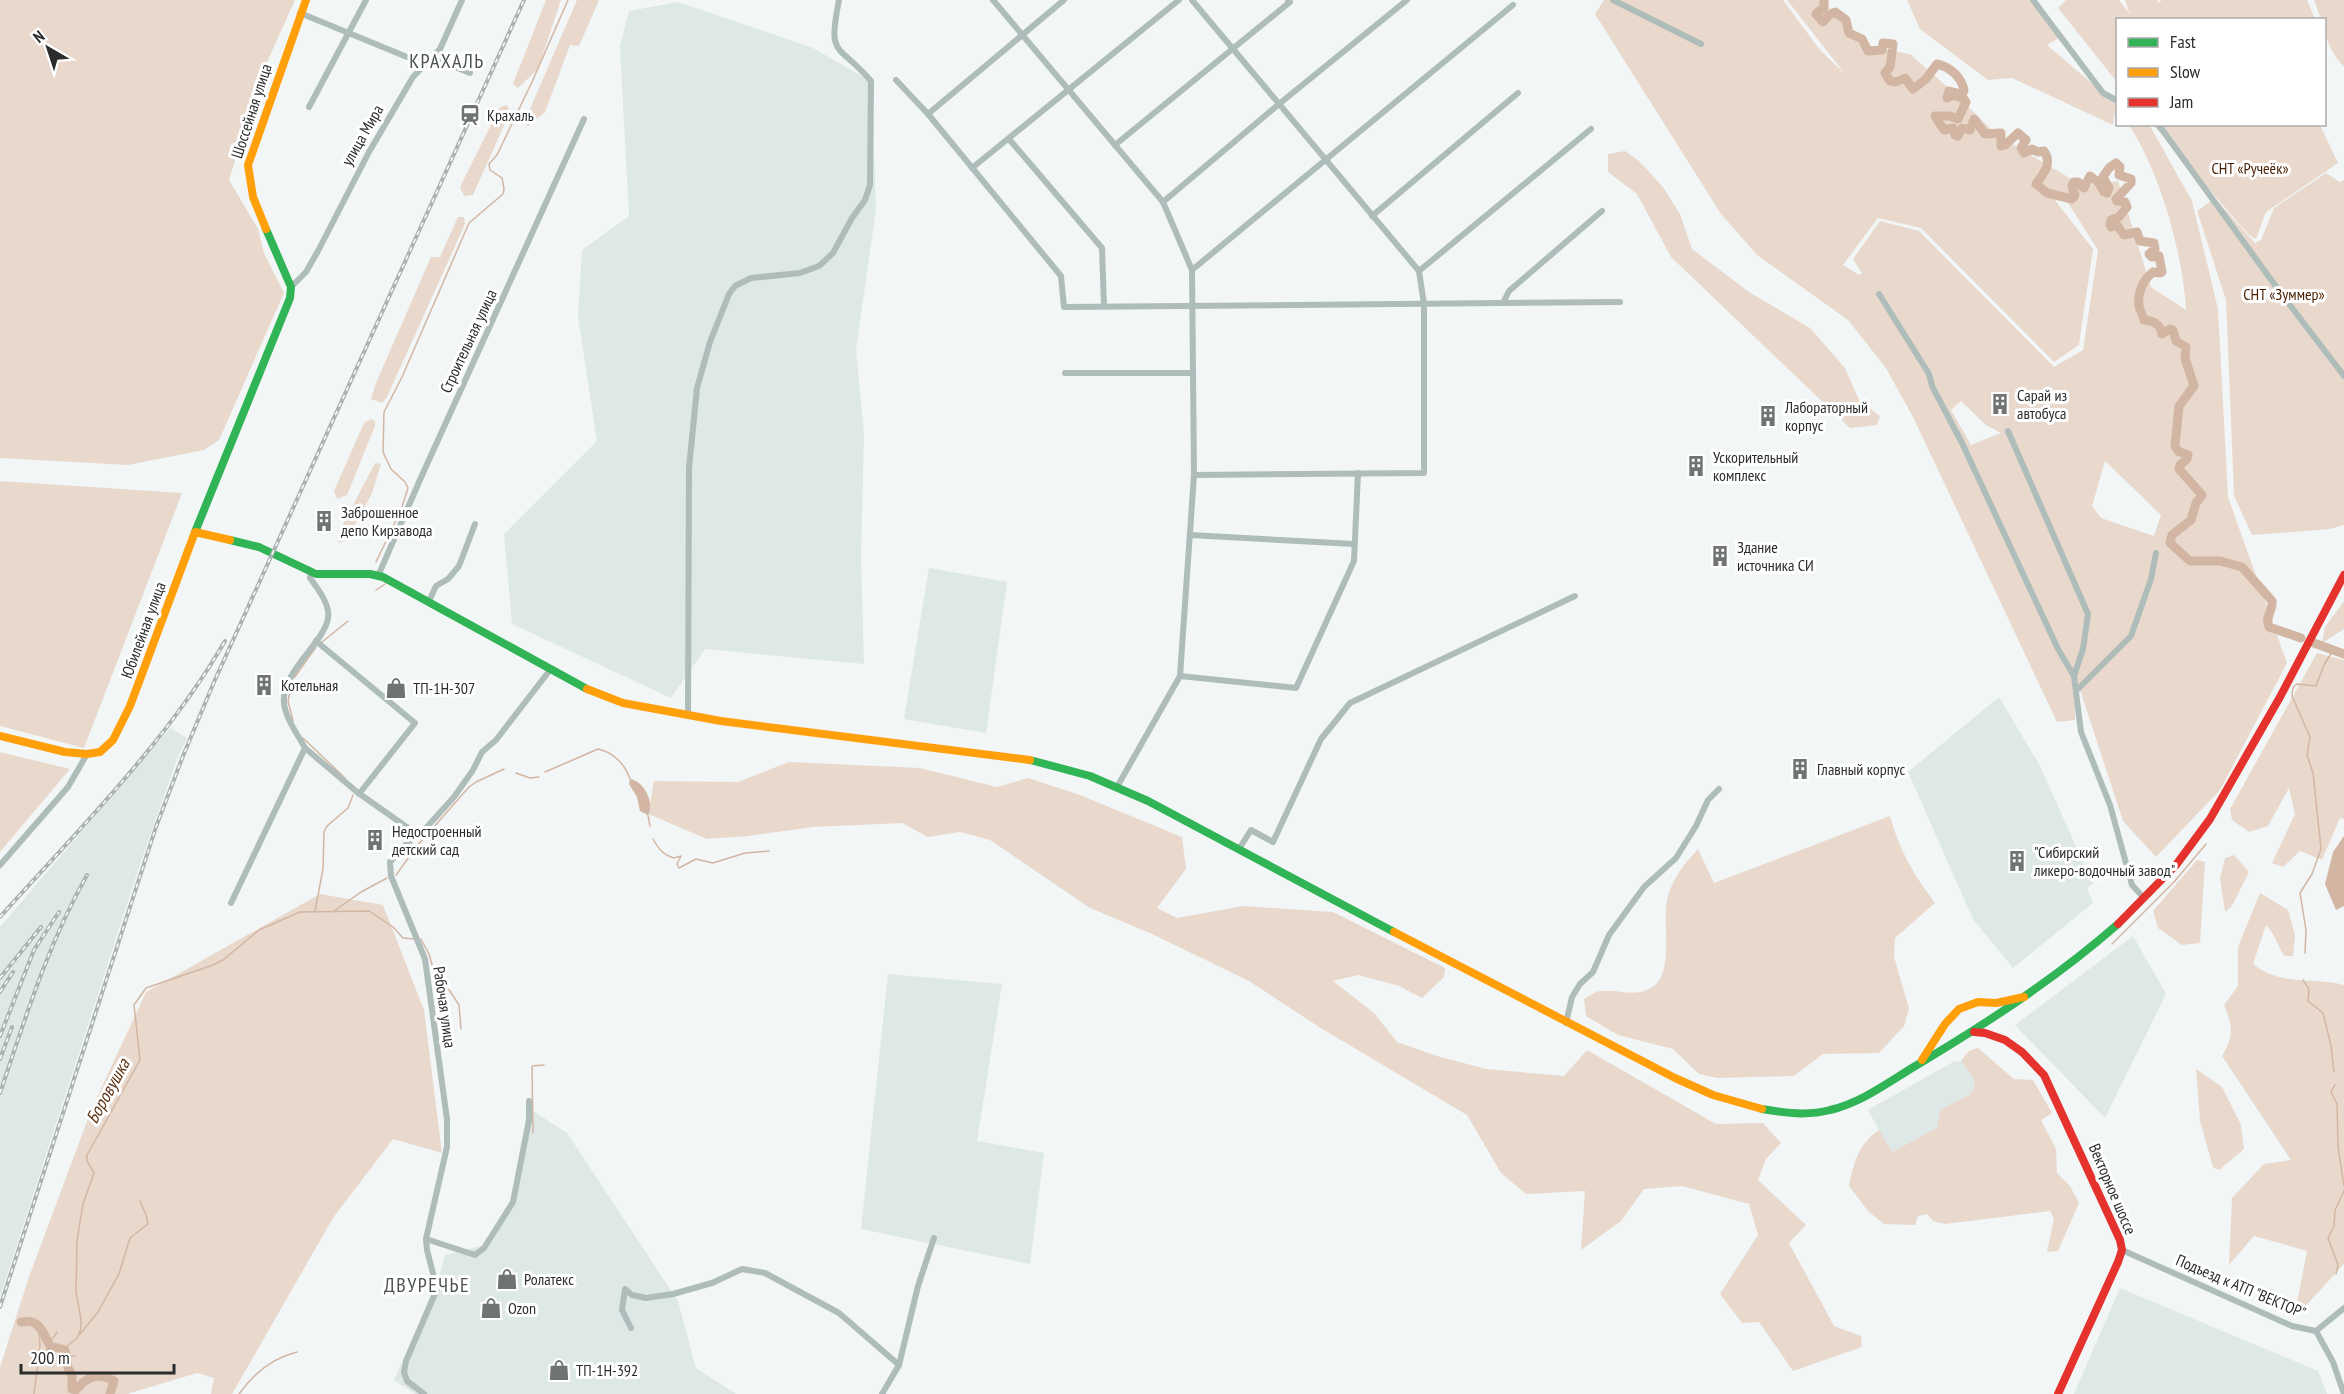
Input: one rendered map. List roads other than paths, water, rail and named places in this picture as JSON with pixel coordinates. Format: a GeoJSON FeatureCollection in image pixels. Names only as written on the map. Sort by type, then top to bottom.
{"type":"FeatureCollection","features":[{"type":"Feature","properties":{"kind":"main road","name":"Шоссейная улица"},"geometry":{"type":"LineString","coordinates":[[195,532],[290,298],[291,287],[258,208],[248,178],[248,165],[306,0]]}},
{"type":"Feature","properties":{"kind":"main road"},"geometry":{"type":"LineString","coordinates":[[195,532],[259,547],[311,572],[378,576],[429,601],[550,670],[614,700],[634,706],[688,716],[1024,759],[1090,776],[1117,787],[1239,849],[1566,1023],[1709,1095],[1755,1108],[1801,1114],[1836,1108],[1867,1096],[1974,1032],[2070,964],[2144,898],[2176,865],[2224,799],[2311,641],[2344,575]]}},
{"type":"Feature","properties":{"kind":"main road","name":"Юбилейная улица"},"geometry":{"type":"LineString","coordinates":[[87,754],[100,752],[113,740],[123,722],[195,532]]}},
{"type":"Feature","properties":{"kind":"main road"},"geometry":{"type":"LineString","coordinates":[[0,736],[65,752],[87,754]]}},
{"type":"Feature","properties":{"kind":"main road"},"geometry":{"type":"LineString","coordinates":[[1920,1063],[1936,1041],[1943,1026],[1955,1012],[1976,1002],[1992,1003],[2025,997]]}},
{"type":"Feature","properties":{"kind":"main road"},"geometry":{"type":"LineString","coordinates":[[1992,1003],[1999,1011],[1991,1026],[2000,1037]]}},
{"type":"Feature","properties":{"kind":"main road","name":"Векторное шоссе"},"geometry":{"type":"LineString","coordinates":[[1974,1032],[2000,1037],[2025,1054],[2044,1075],[2120,1240],[2122,1250],[2058,1394]]}},
{"type":"Feature","properties":{"kind":"main road"},"geometry":{"type":"LineString","coordinates":[[1936,1041],[1940,1046],[1948,1047]]}},
{"type":"Feature","properties":{"kind":"street"},"geometry":{"type":"LineString","coordinates":[[309,107],[366,0]]}},
{"type":"Feature","properties":{"kind":"street","name":"улица Мира"},"geometry":{"type":"LineString","coordinates":[[291,287],[306,272],[369,152],[413,77],[440,49],[462,0]]}},
{"type":"Feature","properties":{"kind":"street"},"geometry":{"type":"LineString","coordinates":[[688,716],[689,468],[697,388],[710,342],[729,294],[735,286],[751,278],[800,273],[819,266],[833,254],[869,193],[869,117],[872,87],[867,76],[842,54],[833,40],[838,0]]}},
{"type":"Feature","properties":{"kind":"street"},"geometry":{"type":"LineString","coordinates":[[993,0],[1163,202],[1192,270],[1194,475],[1180,676],[1117,787]]}},
{"type":"Feature","properties":{"kind":"street"},"geometry":{"type":"LineString","coordinates":[[928,114],[1064,0]]}},
{"type":"Feature","properties":{"kind":"street"},"geometry":{"type":"LineString","coordinates":[[972,168],[1179,0]]}},
{"type":"Feature","properties":{"kind":"street"},"geometry":{"type":"LineString","coordinates":[[1192,0],[1419,272],[1424,304],[1424,473],[1194,475]]}},
{"type":"Feature","properties":{"kind":"street"},"geometry":{"type":"LineString","coordinates":[[1163,202],[1407,0]]}},
{"type":"Feature","properties":{"kind":"street"},"geometry":{"type":"LineString","coordinates":[[1613,0],[1701,44]]}},
{"type":"Feature","properties":{"kind":"street"},"geometry":{"type":"LineString","coordinates":[[2033,0],[2103,93],[2116,99]]}},
{"type":"Feature","properties":{"kind":"street"},"geometry":{"type":"LineString","coordinates":[[1115,145],[1290,1]]}},
{"type":"Feature","properties":{"kind":"street"},"geometry":{"type":"LineString","coordinates":[[1192,270],[1513,4]]}},
{"type":"Feature","properties":{"kind":"street"},"geometry":{"type":"LineString","coordinates":[[300,13],[407,57],[430,57],[470,73]]}},
{"type":"Feature","properties":{"kind":"street"},"geometry":{"type":"LineString","coordinates":[[897,80],[928,114],[1061,276],[1064,307],[1191,304],[1620,302]]}},
{"type":"Feature","properties":{"kind":"street"},"geometry":{"type":"LineString","coordinates":[[1372,216],[1518,93]]}},
{"type":"Feature","properties":{"kind":"street","name":"Строительная улица"},"geometry":{"type":"LineString","coordinates":[[378,576],[584,119]]}},
{"type":"Feature","properties":{"kind":"street"},"geometry":{"type":"LineString","coordinates":[[2159,126],[2344,376]]}},
{"type":"Feature","properties":{"kind":"street"},"geometry":{"type":"LineString","coordinates":[[1419,272],[1591,129]]}},
{"type":"Feature","properties":{"kind":"street"},"geometry":{"type":"LineString","coordinates":[[1009,139],[1102,248],[1104,306]]}},
{"type":"Feature","properties":{"kind":"street"},"geometry":{"type":"LineString","coordinates":[[1503,303],[1509,291],[1602,211]]}},
{"type":"Feature","properties":{"kind":"street"},"geometry":{"type":"LineString","coordinates":[[1879,294],[1929,374],[1932,386],[1962,443],[2058,649],[2074,676],[2081,732],[2110,806],[2132,885],[2144,898]]}},
{"type":"Feature","properties":{"kind":"street"},"geometry":{"type":"LineString","coordinates":[[1065,373],[1192,373]]}},
{"type":"Feature","properties":{"kind":"street"},"geometry":{"type":"LineString","coordinates":[[2008,431],[2088,614],[2083,649],[2074,676]]}},
{"type":"Feature","properties":{"kind":"street"},"geometry":{"type":"LineString","coordinates":[[1180,676],[1296,688],[1354,561],[1358,473]]}},
{"type":"Feature","properties":{"kind":"street"},"geometry":{"type":"LineString","coordinates":[[429,601],[436,586],[448,579],[459,566],[475,524]]}},
{"type":"Feature","properties":{"kind":"street"},"geometry":{"type":"LineString","coordinates":[[1190,535],[1354,544]]}},
{"type":"Feature","properties":{"kind":"street"},"geometry":{"type":"LineString","coordinates":[[2077,690],[2131,636],[2151,579],[2156,553]]}},
{"type":"Feature","properties":{"kind":"street"},"geometry":{"type":"LineString","coordinates":[[311,572],[310,578],[328,611],[328,620],[316,641],[290,676],[284,697],[287,714],[305,748],[359,794],[418,835]]}},
{"type":"Feature","properties":{"kind":"street"},"geometry":{"type":"LineString","coordinates":[[1239,849],[1251,830],[1273,842],[1321,739],[1350,703],[1575,596]]}},
{"type":"Feature","properties":{"kind":"street"},"geometry":{"type":"LineString","coordinates":[[316,641],[415,723],[359,794]]}},
{"type":"Feature","properties":{"kind":"street","name":"Рабочая улица"},"geometry":{"type":"LineString","coordinates":[[424,1394],[407,1381],[404,1372],[406,1361],[437,1289],[426,1239],[447,1147],[447,1119],[425,959],[389,867],[394,856],[418,835],[454,797],[473,770],[482,752],[496,740],[550,670]]}},
{"type":"Feature","properties":{"kind":"street"},"geometry":{"type":"LineString","coordinates":[[231,903],[305,748]]}},
{"type":"Feature","properties":{"kind":"street"},"geometry":{"type":"LineString","coordinates":[[0,865],[68,787],[87,754]]}},
{"type":"Feature","properties":{"kind":"street"},"geometry":{"type":"LineString","coordinates":[[1566,1023],[1572,997],[1580,984],[1593,972],[1608,935],[1644,887],[1676,858],[1696,826],[1708,800],[1719,789]]}},
{"type":"Feature","properties":{"kind":"street"},"geometry":{"type":"LineString","coordinates":[[426,1239],[475,1255],[484,1248],[513,1202],[525,1146],[529,1101]]}},
{"type":"Feature","properties":{"kind":"street"},"geometry":{"type":"LineString","coordinates":[[882,1394],[899,1365],[918,1286],[934,1238]]}},
{"type":"Feature","properties":{"kind":"street","name":"Подъезд к АТП \"ВЕКТОР\""},"geometry":{"type":"LineString","coordinates":[[2122,1250],[2292,1326],[2316,1331],[2344,1308]]}},
{"type":"Feature","properties":{"kind":"street"},"geometry":{"type":"LineString","coordinates":[[631,1328],[622,1310],[626,1289],[632,1295],[646,1298],[673,1294],[712,1284],[742,1269],[765,1273],[839,1313],[899,1365]]}},
{"type":"Feature","properties":{"kind":"street"},"geometry":{"type":"LineString","coordinates":[[2316,1331],[2333,1362],[2344,1394]]}},
{"type":"Feature","properties":{"kind":"waterway"},"geometry":{"type":"LineString","coordinates":[[376,562],[401,510],[408,488],[391,469],[383,452],[384,412],[402,377],[469,223],[503,194],[502,178],[490,170],[489,164],[497,155],[568,0]]}},
{"type":"Feature","properties":{"kind":"waterway"},"geometry":{"type":"LineString","coordinates":[[1824,0],[1824,7],[1816,14],[1823,22],[1835,12],[1846,20],[1849,33],[1862,39],[1868,51],[1882,50],[1883,43],[1893,44],[1890,67],[1885,73],[1890,81],[1896,82],[1905,78],[1913,89],[1926,79],[1937,64],[1955,73],[1964,91],[1961,94],[1949,91],[1947,98],[1954,95],[1966,102],[1958,119],[1950,116],[1935,116],[1944,130],[1953,128],[1955,135],[1958,136],[1962,128],[1970,130],[1974,119],[1985,134],[2001,133],[2001,146],[2018,133],[2026,140],[2021,148],[2024,153],[2032,149],[2038,152],[2044,151],[2047,156],[2046,169],[2036,184],[2047,193],[2072,199],[2075,195],[2072,186],[2074,182],[2078,182],[2084,188],[2090,176],[2107,193],[2109,188],[2103,177],[2116,163],[2120,167],[2119,175],[2131,179],[2131,183],[2116,199],[2125,202],[2127,207],[2119,217],[2111,220],[2110,225],[2111,227],[2117,225],[2124,235],[2137,232],[2140,241],[2154,243],[2155,249],[2149,254],[2152,257],[2159,256],[2162,272],[2153,272],[2149,275],[2140,292],[2139,308],[2144,320],[2156,324],[2162,334],[2170,329],[2173,330],[2176,341],[2186,347],[2185,358],[2194,386],[2179,406],[2175,446],[2178,451],[2188,455],[2179,469],[2202,495],[2196,503],[2191,520],[2172,535],[2170,543],[2190,561],[2220,561],[2242,567],[2272,601],[2269,627],[2301,638]]}},
{"type":"Feature","properties":{"kind":"waterway"},"geometry":{"type":"LineString","coordinates":[[376,590],[385,584]]}},
{"type":"Feature","properties":{"kind":"waterway"},"geometry":{"type":"LineString","coordinates":[[322,642],[348,621]]}},
{"type":"Feature","properties":{"kind":"waterway"},"geometry":{"type":"LineString","coordinates":[[2314,643],[2344,654]]}},
{"type":"Feature","properties":{"kind":"waterway"},"geometry":{"type":"LineString","coordinates":[[294,678],[316,647]]}},
{"type":"Feature","properties":{"kind":"waterway"},"geometry":{"type":"LineString","coordinates":[[2305,953],[2306,930],[2300,893],[2312,874],[2321,849],[2313,773],[2307,755],[2310,737],[2292,696],[2293,687],[2297,684],[2316,686],[2333,650]]}},
{"type":"Feature","properties":{"kind":"waterway"},"geometry":{"type":"LineString","coordinates":[[292,682],[288,701],[293,721]]}},
{"type":"Feature","properties":{"kind":"waterway"},"geometry":{"type":"LineString","coordinates":[[303,738],[345,778]]}},
{"type":"Feature","properties":{"kind":"waterway"},"geometry":{"type":"LineString","coordinates":[[545,772],[598,749],[618,760],[630,779]]}},
{"type":"Feature","properties":{"kind":"waterway"},"geometry":{"type":"LineString","coordinates":[[396,875],[417,846],[469,787],[504,769]]}},
{"type":"Feature","properties":{"kind":"waterway"},"geometry":{"type":"LineString","coordinates":[[516,773],[530,778],[539,777]]}},
{"type":"Feature","properties":{"kind":"waterway"},"geometry":{"type":"LineString","coordinates":[[315,911],[323,869],[324,832],[327,826],[348,808],[353,795]]}},
{"type":"Feature","properties":{"kind":"waterway"},"geometry":{"type":"LineString","coordinates":[[648,815],[650,826]]}},
{"type":"Feature","properties":{"kind":"waterway"},"geometry":{"type":"LineString","coordinates":[[653,839],[667,855],[674,858],[681,856],[677,864],[679,868],[696,859],[713,863],[745,853],[769,851]]}},
{"type":"Feature","properties":{"kind":"waterway"},"geometry":{"type":"LineString","coordinates":[[2112,944],[2174,882],[2206,844]]}},
{"type":"Feature","properties":{"kind":"waterway"},"geometry":{"type":"LineString","coordinates":[[334,911],[361,892],[387,878]]}},
{"type":"Feature","properties":{"kind":"waterway","name":"Боровушка"},"geometry":{"type":"LineString","coordinates":[[64,1349],[78,1337],[81,1328],[76,1292],[77,1241],[83,1204],[94,1173],[87,1161],[87,1155],[140,1060],[134,1005],[146,988],[213,965],[223,960],[259,930],[300,912],[369,911],[393,927],[403,938],[414,939]]}},
{"type":"Feature","properties":{"kind":"waterway"},"geometry":{"type":"LineString","coordinates":[[421,939],[429,954],[436,979],[450,991],[459,1005],[461,1029]]}},
{"type":"Feature","properties":{"kind":"waterway"},"geometry":{"type":"LineString","coordinates":[[2303,980],[2309,989],[2308,1001],[2323,1013],[2331,1046],[2334,1072]]}},
{"type":"Feature","properties":{"kind":"waterway"},"geometry":{"type":"LineString","coordinates":[[533,1133],[532,1066],[544,1065]]}},
{"type":"Feature","properties":{"kind":"waterway"},"geometry":{"type":"LineString","coordinates":[[2335,1085],[2331,1092],[2337,1104],[2338,1146],[2344,1186]]}},
{"type":"Feature","properties":{"kind":"waterway"},"geometry":{"type":"LineString","coordinates":[[2336,1274],[2338,1265],[2328,1238],[2334,1226],[2335,1210],[2344,1191]]}},
{"type":"Feature","properties":{"kind":"waterway"},"geometry":{"type":"LineString","coordinates":[[80,1334],[98,1312],[119,1274],[130,1238],[148,1224],[140,1201]]}},
{"type":"Feature","properties":{"kind":"waterway"},"geometry":{"type":"LineString","coordinates":[[21,1322],[35,1323],[50,1346],[65,1350],[68,1368],[72,1375],[72,1389],[76,1390],[84,1381],[98,1376],[114,1381],[110,1394]]}},
{"type":"Feature","properties":{"kind":"waterway"},"geometry":{"type":"LineString","coordinates":[[34,1394],[40,1346],[39,1329]]}},
{"type":"Feature","properties":{"kind":"waterway"},"geometry":{"type":"LineString","coordinates":[[47,1355],[47,1346],[57,1332]]}},
{"type":"Feature","properties":{"kind":"waterway"},"geometry":{"type":"LineString","coordinates":[[239,1394],[264,1367],[297,1352]]}},
{"type":"Feature","properties":{"kind":"waterway"},"geometry":{"type":"LineString","coordinates":[[67,1357],[75,1356]]}},
{"type":"Feature","properties":{"kind":"railway"},"geometry":{"type":"LineString","coordinates":[[0,1307],[156,827],[183,756],[214,682],[524,0]]}},
{"type":"Feature","properties":{"kind":"railway"},"geometry":{"type":"LineString","coordinates":[[0,917],[149,750],[202,679],[225,641]]}},
{"type":"Feature","properties":{"kind":"railway"},"geometry":{"type":"LineString","coordinates":[[0,1093],[49,955],[87,875]]}},
{"type":"Feature","properties":{"kind":"railway"},"geometry":{"type":"LineString","coordinates":[[0,1036],[34,950],[59,912]]}},
{"type":"Feature","properties":{"kind":"railway"},"geometry":{"type":"LineString","coordinates":[[0,978],[41,927]]}},
{"type":"Feature","properties":{"kind":"railway"},"geometry":{"type":"LineString","coordinates":[[0,992],[13,972]]}},
{"type":"Feature","properties":{"kind":"railway"},"geometry":{"type":"LineString","coordinates":[[0,1059],[12,1027]]}},
{"type":"Feature","properties":{"kind":"place","name":"Крахаль"},"geometry":{"type":"Point","coordinates":[470,115]}},
{"type":"Feature","properties":{"kind":"place","name":"Сарай из автобуса"},"geometry":{"type":"Point","coordinates":[2000,404]}},
{"type":"Feature","properties":{"kind":"place","name":"Лабораторный корпус"},"geometry":{"type":"Point","coordinates":[1768,416]}},
{"type":"Feature","properties":{"kind":"place","name":"Ускорительный комплекс"},"geometry":{"type":"Point","coordinates":[1696,466]}},
{"type":"Feature","properties":{"kind":"place","name":"Заброшенное депо Кирзавода"},"geometry":{"type":"Point","coordinates":[324,521]}},
{"type":"Feature","properties":{"kind":"place","name":"Здание источника СИ"},"geometry":{"type":"Point","coordinates":[1720,556]}},
{"type":"Feature","properties":{"kind":"place","name":"Котельная"},"geometry":{"type":"Point","coordinates":[264,685]}},
{"type":"Feature","properties":{"kind":"place","name":"ТП-1Н-307"},"geometry":{"type":"Point","coordinates":[396,688]}},
{"type":"Feature","properties":{"kind":"place","name":"Главный корпус"},"geometry":{"type":"Point","coordinates":[1800,769]}},
{"type":"Feature","properties":{"kind":"place","name":"Недостроенный детский сад"},"geometry":{"type":"Point","coordinates":[375,840]}},
{"type":"Feature","properties":{"kind":"place","name":"\"Сибирский ликеро-водочный завод\""},"geometry":{"type":"Point","coordinates":[2017,861]}},
{"type":"Feature","properties":{"kind":"place","name":"Ролатекс"},"geometry":{"type":"Point","coordinates":[507,1279]}},
{"type":"Feature","properties":{"kind":"place","name":"Ozon"},"geometry":{"type":"Point","coordinates":[491,1308]}},
{"type":"Feature","properties":{"kind":"place","name":"ТП-1Н-392"},"geometry":{"type":"Point","coordinates":[559,1370]}},
{"type":"Feature","properties":{"kind":"district","name":"КРАХАЛЬ"},"geometry":{"type":"Point","coordinates":[447,61]}},
{"type":"Feature","properties":{"kind":"district","name":"ДВУРЕЧЬЕ"},"geometry":{"type":"Point","coordinates":[427,1285]}},
{"type":"Feature","properties":{"kind":"park label","name":"СНТ «Ручеёк»"},"geometry":{"type":"Point","coordinates":[2250,168]}},
{"type":"Feature","properties":{"kind":"park label","name":"СНТ «Зуммер»"},"geometry":{"type":"Point","coordinates":[2284,294]}}]}
